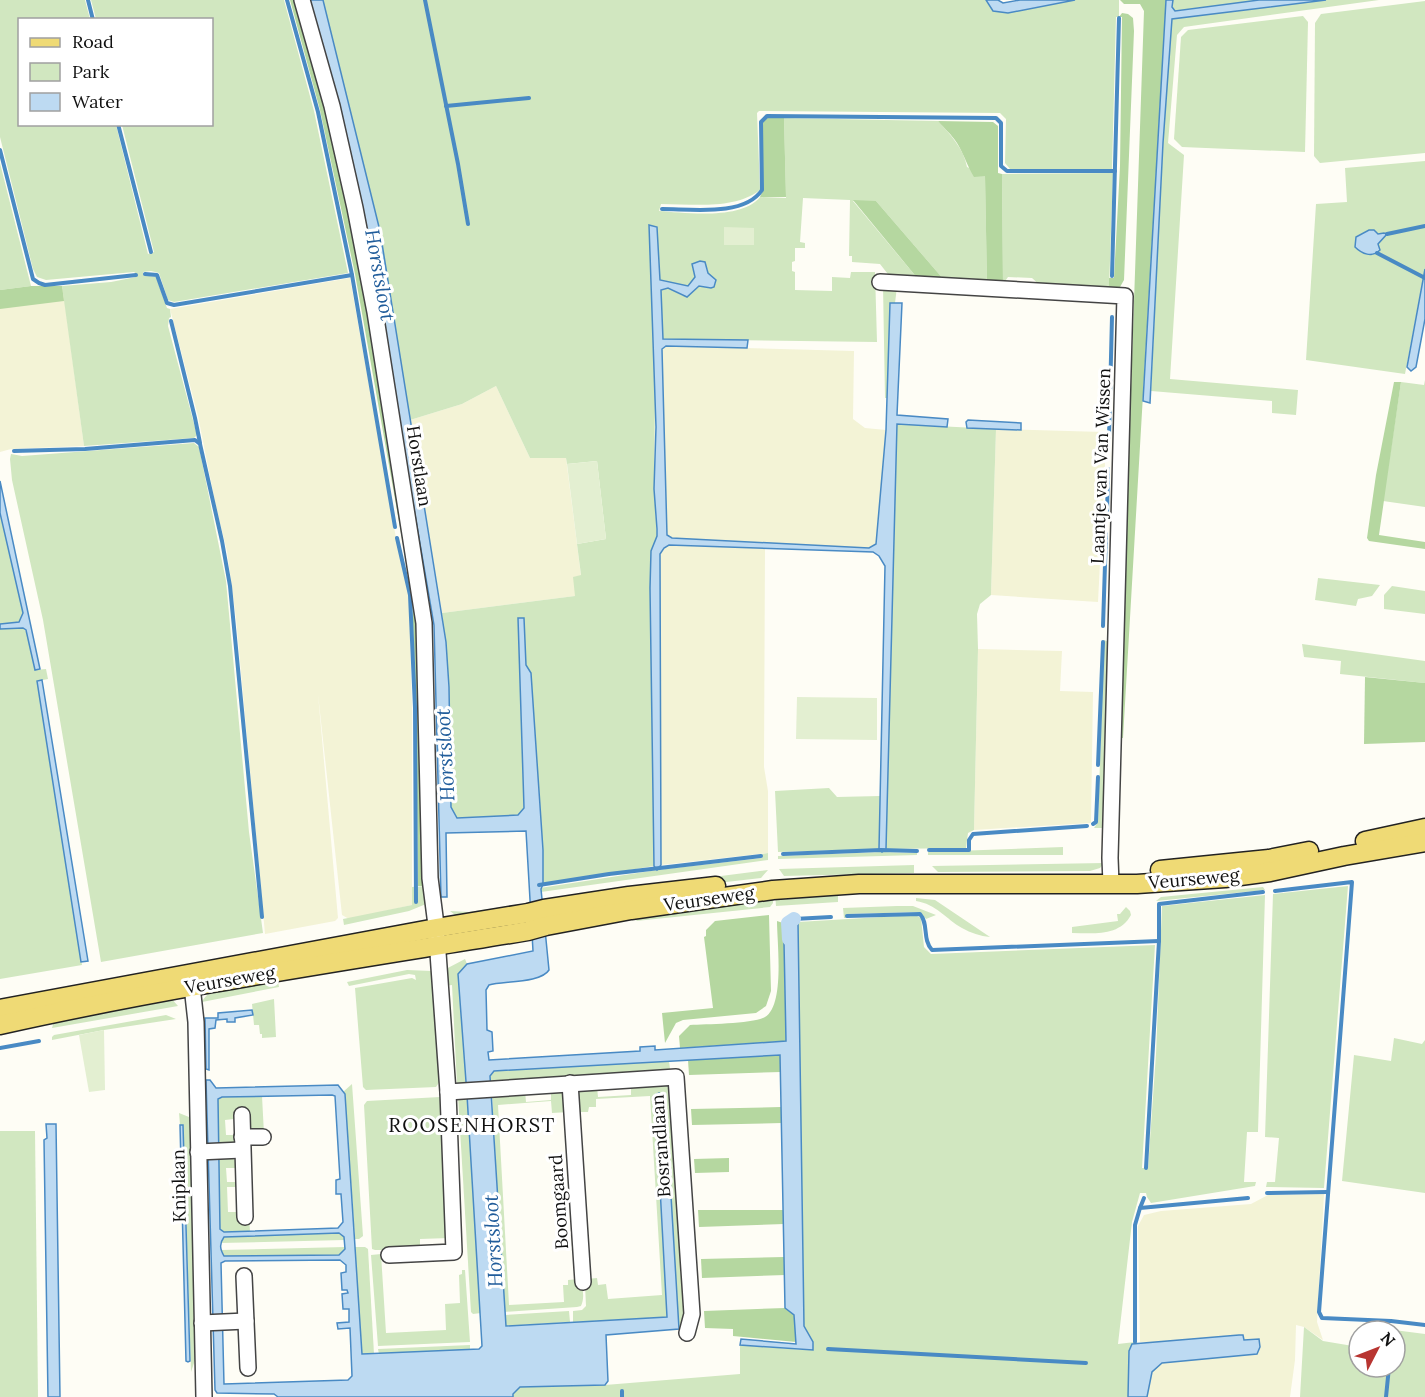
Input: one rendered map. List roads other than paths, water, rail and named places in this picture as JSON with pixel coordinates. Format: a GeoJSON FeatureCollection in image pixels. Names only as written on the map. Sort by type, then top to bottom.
{"type":"FeatureCollection","features":[{"type":"Feature","properties":{"kind":"main road","name":"Veurseweg"},"geometry":{"type":"LineString","coordinates":[[1136,879],[1269,859],[1425,828]]}},
{"type":"Feature","properties":{"kind":"main road","name":"Veurseweg"},"geometry":{"type":"LineString","coordinates":[[0,1009],[191,981],[536,920],[690,889],[819,878],[1111,880],[1225,878],[1270,872],[1425,842]]}},
{"type":"Feature","properties":{"kind":"main road","name":"Veurseweg"},"geometry":{"type":"LineString","coordinates":[[0,1025],[191,981]]}},
{"type":"Feature","properties":{"kind":"street","name":"Horstlaan"},"geometry":{"type":"LineString","coordinates":[[302,0],[332,106],[355,208],[375,312],[424,623],[430,878],[454,1091],[454,1252],[389,1255]]}},
{"type":"Feature","properties":{"kind":"street","name":"Laantje van Van Wissen"},"geometry":{"type":"LineString","coordinates":[[880,282],[1125,296],[1111,880]]}},
{"type":"Feature","properties":{"kind":"street","name":"Kniplaan"},"geometry":{"type":"LineString","coordinates":[[191,981],[196,1022],[201,1152],[205,1323],[204,1397]]}},
{"type":"Feature","properties":{"kind":"street","name":"Bosrandlaan"},"geometry":{"type":"LineString","coordinates":[[454,1091],[676,1077],[692,1314],[687,1333]]}},
{"type":"Feature","properties":{"kind":"street","name":"Boomgaard"},"geometry":{"type":"LineString","coordinates":[[570,1083],[583,1282]]}},
{"type":"Feature","properties":{"kind":"street"},"geometry":{"type":"LineString","coordinates":[[242,1115],[245,1217]]}},
{"type":"Feature","properties":{"kind":"street"},"geometry":{"type":"LineString","coordinates":[[201,1152],[222,1151],[263,1137]]}},
{"type":"Feature","properties":{"kind":"street"},"geometry":{"type":"LineString","coordinates":[[244,1276],[248,1368]]}},
{"type":"Feature","properties":{"kind":"street"},"geometry":{"type":"LineString","coordinates":[[205,1323],[246,1321]]}},
{"type":"Feature","properties":{"kind":"water","name":"Horstsloot"},"geometry":{"type":"Polygon","coordinates":[[[310,0],[323,0],[380,231],[446,642],[451,807],[457,818],[518,815],[524,808],[518,618],[524,618],[526,665],[531,673],[543,850],[541,889],[549,970],[545,974],[530,979],[489,985],[486,990],[487,1030],[492,1032],[493,1051],[488,1052],[489,1060],[640,1051],[640,1047],[655,1046],[655,1050],[786,1041],[784,943],[786,924],[798,922],[804,1326],[813,1342],[813,1350],[740,1345],[741,1339],[796,1344],[794,1315],[785,1308],[780,1055],[494,1071],[490,1076],[506,1326],[667,1317],[655,1095],[659,1093],[665,1096],[679,1329],[606,1335],[608,1381],[605,1385],[520,1387],[513,1397],[278,1397],[274,1394],[217,1393],[215,1390],[206,1080],[210,1080],[216,1088],[338,1085],[345,1094],[362,1354],[479,1349],[482,1346],[458,974],[467,964],[533,951],[526,831],[446,833],[447,897],[441,897],[434,625],[403,445],[321,41],[310,0]],[[335,1096],[222,1097],[218,1099],[220,1229],[224,1232],[338,1228],[343,1222],[341,1194],[336,1194],[336,1180],[340,1179],[335,1096]],[[339,1233],[224,1237],[221,1247],[224,1256],[339,1255],[345,1249],[344,1237],[339,1233]],[[340,1260],[225,1261],[221,1263],[224,1384],[348,1380],[352,1376],[350,1328],[338,1329],[337,1323],[349,1322],[349,1309],[343,1309],[342,1294],[348,1293],[347,1290],[342,1290],[341,1273],[346,1272],[346,1265],[340,1260]]]}},
{"type":"Feature","properties":{"kind":"water"},"geometry":{"type":"Polygon","coordinates":[[[986,0],[998,0],[1003,3],[1020,0],[1075,0],[1008,13],[993,11],[986,0]]]}},
{"type":"Feature","properties":{"kind":"water"},"geometry":{"type":"Polygon","coordinates":[[[1166,0],[1173,0],[1172,7],[1175,11],[1259,0],[1326,0],[1172,19],[1163,143],[1150,403],[1143,401],[1166,0]]]}},
{"type":"Feature","properties":{"kind":"water"},"geometry":{"type":"Polygon","coordinates":[[[649,225],[657,227],[660,280],[688,286],[695,277],[692,264],[700,261],[705,262],[708,273],[716,280],[714,287],[699,286],[687,297],[668,288],[661,290],[663,339],[748,340],[747,348],[666,346],[662,349],[667,535],[672,538],[869,548],[876,544],[886,430],[890,303],[902,303],[897,415],[948,419],[947,427],[897,424],[886,849],[882,852],[879,849],[885,566],[879,556],[873,552],[669,545],[660,554],[661,865],[657,870],[654,866],[650,588],[651,551],[657,536],[657,529],[654,489],[656,427],[649,225]]]}},
{"type":"Feature","properties":{"kind":"water"},"geometry":{"type":"Polygon","coordinates":[[[1369,230],[1374,230],[1378,234],[1387,234],[1378,244],[1380,250],[1370,254],[1361,252],[1355,247],[1356,237],[1369,230]]]}},
{"type":"Feature","properties":{"kind":"water"},"geometry":{"type":"Polygon","coordinates":[[[1425,269],[1425,319],[1416,367],[1411,371],[1407,367],[1425,269]]]}},
{"type":"Feature","properties":{"kind":"water"},"geometry":{"type":"Polygon","coordinates":[[[968,420],[1021,423],[1021,430],[967,428],[968,420]]]}},
{"type":"Feature","properties":{"kind":"water"},"geometry":{"type":"Polygon","coordinates":[[[0,481],[40,669],[35,670],[26,630],[23,628],[0,629],[0,624],[19,622],[23,613],[0,513],[0,481]]]}},
{"type":"Feature","properties":{"kind":"water"},"geometry":{"type":"Polygon","coordinates":[[[42,680],[88,961],[81,962],[37,681],[42,680]]]}},
{"type":"Feature","properties":{"kind":"water"},"geometry":{"type":"Polygon","coordinates":[[[252,1010],[253,1015],[235,1018],[235,1022],[227,1022],[227,1019],[216,1020],[215,1028],[209,1029],[209,1070],[206,1069],[205,1018],[218,1018],[218,1013],[252,1010]]]}},
{"type":"Feature","properties":{"kind":"water"},"geometry":{"type":"Polygon","coordinates":[[[46,1124],[56,1124],[60,1397],[48,1397],[44,1140],[47,1138],[46,1124]]]}},
{"type":"Feature","properties":{"kind":"water"},"geometry":{"type":"Polygon","coordinates":[[[180,1125],[183,1125],[190,1361],[188,1362],[186,1361],[180,1125]]]}},
{"type":"Feature","properties":{"kind":"water"},"geometry":{"type":"Polygon","coordinates":[[[1243,1335],[1244,1340],[1259,1339],[1260,1347],[1257,1354],[1162,1363],[1152,1372],[1147,1397],[1128,1397],[1129,1351],[1132,1344],[1243,1335]]]}},
{"type":"Feature","properties":{"kind":"waterway"},"geometry":{"type":"LineString","coordinates":[[88,0],[92,18]]}},
{"type":"Feature","properties":{"kind":"waterway"},"geometry":{"type":"LineString","coordinates":[[287,0],[318,112],[352,275],[395,527]]}},
{"type":"Feature","properties":{"kind":"waterway"},"geometry":{"type":"LineString","coordinates":[[425,0],[468,224]]}},
{"type":"Feature","properties":{"kind":"waterway"},"geometry":{"type":"LineString","coordinates":[[1112,276],[1119,18]]}},
{"type":"Feature","properties":{"kind":"waterway"},"geometry":{"type":"LineString","coordinates":[[446,106],[529,98]]}},
{"type":"Feature","properties":{"kind":"waterway"},"geometry":{"type":"LineString","coordinates":[[662,209],[716,210],[730,208],[754,199],[762,190],[761,122],[767,116],[996,118],[1001,123],[1001,166],[1007,171],[1115,171]]}},
{"type":"Feature","properties":{"kind":"waterway"},"geometry":{"type":"LineString","coordinates":[[119,126],[151,252]]}},
{"type":"Feature","properties":{"kind":"waterway"},"geometry":{"type":"LineString","coordinates":[[0,150],[33,279],[45,285],[136,275]]}},
{"type":"Feature","properties":{"kind":"waterway"},"geometry":{"type":"LineString","coordinates":[[1387,234],[1425,226]]}},
{"type":"Feature","properties":{"kind":"waterway"},"geometry":{"type":"LineString","coordinates":[[1377,253],[1425,278]]}},
{"type":"Feature","properties":{"kind":"waterway"},"geometry":{"type":"LineString","coordinates":[[145,274],[157,275],[167,303],[174,305],[352,275]]}},
{"type":"Feature","properties":{"kind":"waterway"},"geometry":{"type":"LineString","coordinates":[[1109,437],[1112,317]]}},
{"type":"Feature","properties":{"kind":"waterway"},"geometry":{"type":"LineString","coordinates":[[171,321],[200,443]]}},
{"type":"Feature","properties":{"kind":"waterway"},"geometry":{"type":"LineString","coordinates":[[14,451],[85,449],[195,440],[200,444],[230,586],[262,917]]}},
{"type":"Feature","properties":{"kind":"waterway"},"geometry":{"type":"LineString","coordinates":[[1107,515],[1108,469]]}},
{"type":"Feature","properties":{"kind":"waterway"},"geometry":{"type":"LineString","coordinates":[[1103,626],[1106,534]]}},
{"type":"Feature","properties":{"kind":"waterway"},"geometry":{"type":"LineString","coordinates":[[397,538],[410,595],[415,708],[416,902]]}},
{"type":"Feature","properties":{"kind":"waterway"},"geometry":{"type":"LineString","coordinates":[[1098,765],[1103,642]]}},
{"type":"Feature","properties":{"kind":"waterway"},"geometry":{"type":"LineString","coordinates":[[1093,824],[1096,822],[1098,777]]}},
{"type":"Feature","properties":{"kind":"waterway"},"geometry":{"type":"LineString","coordinates":[[929,850],[969,850],[969,840],[973,834],[1087,826]]}},
{"type":"Feature","properties":{"kind":"waterway"},"geometry":{"type":"LineString","coordinates":[[783,854],[881,850],[917,851]]}},
{"type":"Feature","properties":{"kind":"waterway"},"geometry":{"type":"LineString","coordinates":[[539,885],[609,874],[761,856]]}},
{"type":"Feature","properties":{"kind":"waterway"},"geometry":{"type":"LineString","coordinates":[[1275,891],[1352,882],[1319,1312],[1322,1318],[1425,1325]]}},
{"type":"Feature","properties":{"kind":"waterway"},"geometry":{"type":"LineString","coordinates":[[1146,1168],[1159,941],[1159,904],[1263,892]]}},
{"type":"Feature","properties":{"kind":"waterway"},"geometry":{"type":"LineString","coordinates":[[847,916],[920,914],[923,918],[927,941],[932,950],[1159,941]]}},
{"type":"Feature","properties":{"kind":"waterway"},"geometry":{"type":"LineString","coordinates":[[794,919],[831,917]]}},
{"type":"Feature","properties":{"kind":"waterway"},"geometry":{"type":"LineString","coordinates":[[789,939],[788,923],[794,919]]}},
{"type":"Feature","properties":{"kind":"waterway"},"geometry":{"type":"LineString","coordinates":[[0,1048],[39,1041]]}},
{"type":"Feature","properties":{"kind":"waterway"},"geometry":{"type":"LineString","coordinates":[[1267,1193],[1327,1192]]}},
{"type":"Feature","properties":{"kind":"waterway"},"geometry":{"type":"LineString","coordinates":[[1140,1208],[1144,1198]]}},
{"type":"Feature","properties":{"kind":"waterway"},"geometry":{"type":"LineString","coordinates":[[1135,1342],[1135,1225],[1140,1208],[1248,1198]]}},
{"type":"Feature","properties":{"kind":"waterway"},"geometry":{"type":"LineString","coordinates":[[828,1349],[1086,1363]]}},
{"type":"Feature","properties":{"kind":"waterway"},"geometry":{"type":"LineString","coordinates":[[1386,1397],[1388,1379]]}},
{"type":"Feature","properties":{"kind":"waterway"},"geometry":{"type":"LineString","coordinates":[[622,1391],[622,1397]]}},
{"type":"Feature","properties":{"kind":"district","name":"ROOSENHORST"},"geometry":{"type":"Point","coordinates":[472,1125]}}]}
